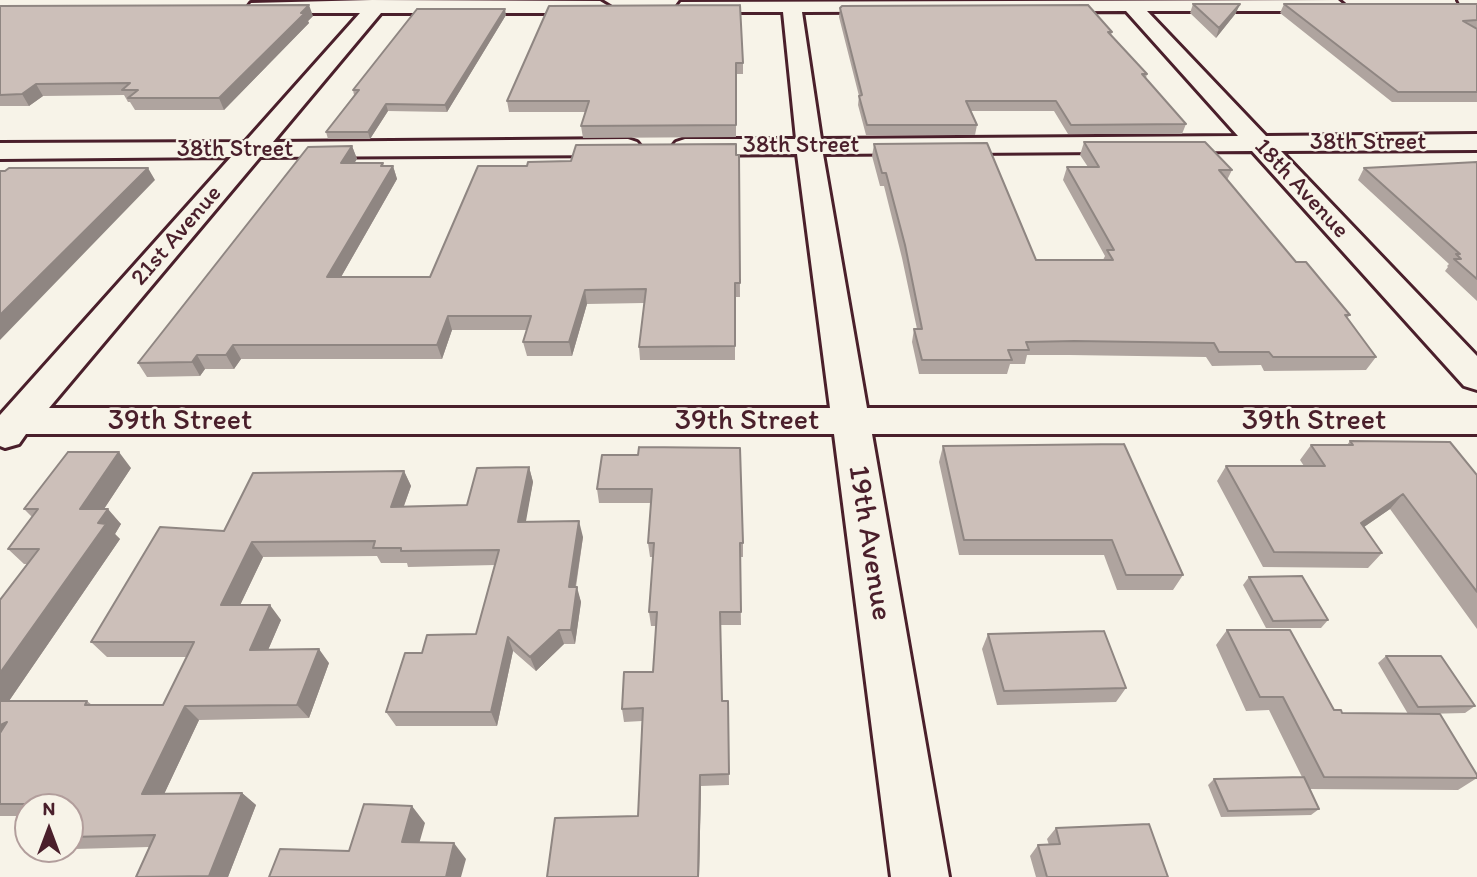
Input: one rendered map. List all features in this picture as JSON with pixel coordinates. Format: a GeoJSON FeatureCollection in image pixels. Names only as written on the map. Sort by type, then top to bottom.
{"type":"FeatureCollection","features":[{"type":"Feature","properties":{"kind":"street"},"geometry":{"type":"LineString","coordinates":[[667,6],[792,3],[1351,4]]}},
{"type":"Feature","properties":{"kind":"street","name":"19th Avenue"},"geometry":{"type":"LineString","coordinates":[[792,3],[809,146],[920,877]]}},
{"type":"Feature","properties":{"kind":"street","name":"18th Avenue"},"geometry":{"type":"LineString","coordinates":[[1128,3],[1477,378]]}},
{"type":"Feature","properties":{"kind":"street"},"geometry":{"type":"LineString","coordinates":[[1447,4],[1474,3]]}},
{"type":"Feature","properties":{"kind":"street"},"geometry":{"type":"LineString","coordinates":[[238,8],[379,4],[626,6]]}},
{"type":"Feature","properties":{"kind":"street","name":"21st Avenue"},"geometry":{"type":"LineString","coordinates":[[8,431],[379,4]]}},
{"type":"Feature","properties":{"kind":"street","name":"38th Street"},"geometry":{"type":"LineString","coordinates":[[0,151],[1477,142]]}},
{"type":"Feature","properties":{"kind":"street","name":"39th Street"},"geometry":{"type":"LineString","coordinates":[[8,431],[851,421],[1477,421]]}},
{"type":"Feature","properties":{"kind":"building"},"geometry":{"type":"Polygon","coordinates":[[[1193,4],[1240,4],[1219,28],[1193,4]]]}},
{"type":"Feature","properties":{"kind":"building"},"geometry":{"type":"Polygon","coordinates":[[[1284,4],[1477,4],[1477,20],[1463,21],[1477,29],[1477,92],[1398,92],[1284,4]]]}},
{"type":"Feature","properties":{"kind":"building"},"geometry":{"type":"Polygon","coordinates":[[[309,5],[301,13],[305,13],[219,98],[128,98],[138,90],[122,90],[130,83],[36,84],[22,94],[0,95],[0,6],[309,5]]]}},
{"type":"Feature","properties":{"kind":"building"},"geometry":{"type":"Polygon","coordinates":[[[740,5],[743,63],[736,63],[736,125],[581,126],[589,101],[507,101],[549,6],[740,5]]]}},
{"type":"Feature","properties":{"kind":"building"},"geometry":{"type":"Polygon","coordinates":[[[1088,5],[1112,32],[1108,32],[1147,74],[1142,74],[1186,124],[1071,125],[1056,101],[966,101],[977,125],[867,125],[840,8],[842,6],[1088,5]]]}},
{"type":"Feature","properties":{"kind":"building"},"geometry":{"type":"Polygon","coordinates":[[[417,9],[505,9],[445,105],[386,104],[368,132],[326,132],[359,90],[353,90],[417,9]]]}},
{"type":"Feature","properties":{"kind":"building"},"geometry":{"type":"Polygon","coordinates":[[[1084,142],[1205,142],[1232,170],[1219,170],[1296,262],[1306,262],[1350,315],[1345,315],[1376,357],[1273,357],[1269,352],[1219,352],[1214,343],[1074,341],[1026,342],[1029,350],[1008,350],[1012,360],[922,360],[914,329],[922,329],[905,245],[886,173],[882,173],[874,144],[987,143],[1036,260],[1113,260],[1107,250],[1114,250],[1067,167],[1099,167],[1084,142]]]}},
{"type":"Feature","properties":{"kind":"building"},"geometry":{"type":"Polygon","coordinates":[[[736,144],[736,155],[739,155],[740,283],[735,283],[735,346],[639,347],[646,289],[585,290],[569,342],[523,342],[531,316],[448,316],[437,345],[233,345],[226,355],[197,355],[192,362],[138,363],[308,147],[352,146],[341,163],[383,163],[381,166],[393,166],[327,277],[430,277],[478,166],[527,166],[528,162],[571,161],[576,145],[736,144]]]}},
{"type":"Feature","properties":{"kind":"building"},"geometry":{"type":"Polygon","coordinates":[[[1477,162],[1477,279],[1454,259],[1461,259],[1456,254],[1460,254],[1364,168],[1477,162]]]}},
{"type":"Feature","properties":{"kind":"building"},"geometry":{"type":"Polygon","coordinates":[[[9,168],[148,168],[0,315],[0,171],[9,168]]]}},
{"type":"Feature","properties":{"kind":"building"},"geometry":{"type":"Polygon","coordinates":[[[1350,441],[1450,442],[1477,475],[1477,592],[1403,494],[1361,523],[1382,553],[1274,552],[1226,466],[1325,466],[1311,445],[1353,445],[1350,441]]]}},
{"type":"Feature","properties":{"kind":"building"},"geometry":{"type":"Polygon","coordinates":[[[1124,444],[1183,575],[1126,575],[1112,540],[964,540],[943,446],[1124,444]]]}},
{"type":"Feature","properties":{"kind":"building"},"geometry":{"type":"Polygon","coordinates":[[[639,447],[740,448],[743,543],[740,543],[741,612],[720,612],[722,701],[728,701],[729,774],[700,775],[698,877],[547,877],[555,818],[638,816],[643,708],[622,709],[624,672],[653,672],[657,612],[649,612],[654,543],[648,543],[652,489],[597,489],[602,455],[638,455],[639,447]]]}},
{"type":"Feature","properties":{"kind":"building"},"geometry":{"type":"Polygon","coordinates":[[[68,452],[119,452],[80,509],[108,509],[98,523],[106,524],[0,673],[0,600],[39,549],[8,549],[38,509],[24,509],[68,452]]]}},
{"type":"Feature","properties":{"kind":"building"},"geometry":{"type":"Polygon","coordinates":[[[529,467],[518,522],[579,521],[569,587],[577,587],[571,630],[559,630],[530,657],[508,637],[491,712],[386,712],[405,653],[422,653],[427,635],[476,634],[499,550],[401,551],[401,548],[373,548],[375,541],[252,542],[221,605],[270,605],[250,650],[319,649],[297,705],[185,706],[142,794],[242,793],[209,876],[136,877],[155,835],[84,837],[84,793],[14,793],[14,804],[0,804],[0,733],[7,722],[0,725],[0,701],[87,701],[85,705],[163,705],[194,642],[91,642],[160,527],[224,531],[253,473],[404,471],[391,507],[467,505],[477,468],[529,467]]]}},
{"type":"Feature","properties":{"kind":"building"},"geometry":{"type":"Polygon","coordinates":[[[1302,576],[1328,620],[1273,621],[1249,577],[1302,576]]]}},
{"type":"Feature","properties":{"kind":"building"},"geometry":{"type":"Polygon","coordinates":[[[1227,630],[1290,630],[1334,710],[1341,710],[1342,713],[1440,714],[1477,778],[1324,777],[1283,697],[1260,697],[1227,630]]]}},
{"type":"Feature","properties":{"kind":"building"},"geometry":{"type":"Polygon","coordinates":[[[1104,631],[1126,688],[1004,691],[988,634],[1104,631]]]}},
{"type":"Feature","properties":{"kind":"building"},"geometry":{"type":"Polygon","coordinates":[[[1386,656],[1441,656],[1475,706],[1418,707],[1386,656]]]}},
{"type":"Feature","properties":{"kind":"building"},"geometry":{"type":"Polygon","coordinates":[[[1304,777],[1319,809],[1228,811],[1214,779],[1304,777]]]}},
{"type":"Feature","properties":{"kind":"building"},"geometry":{"type":"Polygon","coordinates":[[[364,804],[412,806],[402,842],[454,843],[446,877],[269,877],[280,849],[349,851],[364,804]]]}},
{"type":"Feature","properties":{"kind":"building"},"geometry":{"type":"Polygon","coordinates":[[[1149,824],[1168,877],[1047,877],[1038,845],[1060,844],[1056,828],[1149,824]]]}}]}
